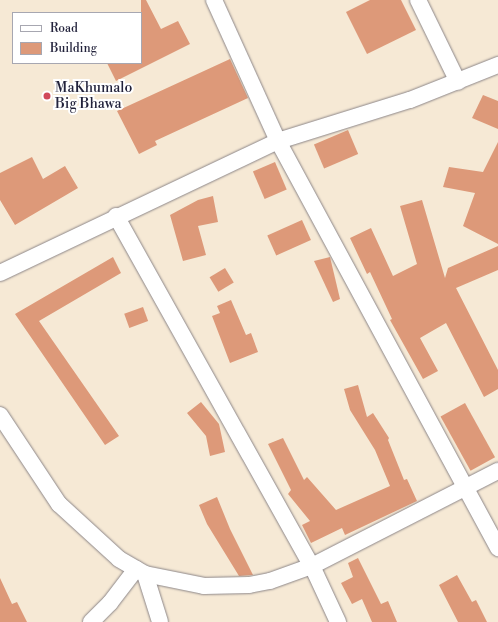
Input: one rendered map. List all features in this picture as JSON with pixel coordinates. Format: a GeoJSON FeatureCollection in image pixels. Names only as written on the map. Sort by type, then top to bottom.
{"type":"FeatureCollection","features":[{"type":"Feature","properties":{"kind":"street"},"geometry":{"type":"LineString","coordinates":[[214,0],[278,141],[498,548]]}},
{"type":"Feature","properties":{"kind":"street"},"geometry":{"type":"LineString","coordinates":[[418,0],[458,82]]}},
{"type":"Feature","properties":{"kind":"street"},"geometry":{"type":"LineString","coordinates":[[0,273],[116,216],[278,141],[458,82],[498,65]]}},
{"type":"Feature","properties":{"kind":"street"},"geometry":{"type":"LineString","coordinates":[[116,216],[312,566],[338,622]]}},
{"type":"Feature","properties":{"kind":"street"},"geometry":{"type":"LineString","coordinates":[[0,415],[59,504],[107,549],[140,572],[176,582],[226,587],[270,581],[312,566],[498,471]]}},
{"type":"Feature","properties":{"kind":"street"},"geometry":{"type":"LineString","coordinates":[[91,622],[140,572]]}},
{"type":"Feature","properties":{"kind":"street"},"geometry":{"type":"LineString","coordinates":[[140,572],[160,622]]}},
{"type":"Feature","properties":{"kind":"building"},"geometry":{"type":"Polygon","coordinates":[[[141,0],[146,0],[161,29],[178,21],[190,44],[116,81],[108,64],[142,64],[141,0]]]}},
{"type":"Feature","properties":{"kind":"building"},"geometry":{"type":"Polygon","coordinates":[[[370,0],[401,0],[416,30],[367,54],[346,12],[370,0]]]}},
{"type":"Feature","properties":{"kind":"building"},"geometry":{"type":"Polygon","coordinates":[[[230,59],[248,98],[155,141],[157,145],[139,154],[117,111],[230,59]]]}},
{"type":"Feature","properties":{"kind":"building"},"geometry":{"type":"Polygon","coordinates":[[[483,95],[498,101],[498,129],[472,118],[483,95]]]}},
{"type":"Feature","properties":{"kind":"building"},"geometry":{"type":"Polygon","coordinates":[[[348,130],[358,154],[324,168],[314,144],[348,130]]]}},
{"type":"Feature","properties":{"kind":"building"},"geometry":{"type":"Polygon","coordinates":[[[498,142],[498,244],[463,226],[475,193],[443,187],[449,167],[483,172],[498,142]]]}},
{"type":"Feature","properties":{"kind":"building"},"geometry":{"type":"Polygon","coordinates":[[[32,157],[43,179],[65,166],[78,188],[15,225],[0,200],[0,173],[32,157]]]}},
{"type":"Feature","properties":{"kind":"building"},"geometry":{"type":"Polygon","coordinates":[[[275,162],[287,190],[265,199],[253,171],[275,162]]]}},
{"type":"Feature","properties":{"kind":"building"},"geometry":{"type":"Polygon","coordinates":[[[213,196],[218,222],[198,226],[206,255],[183,261],[170,215],[198,200],[213,196]]]}},
{"type":"Feature","properties":{"kind":"building"},"geometry":{"type":"Polygon","coordinates":[[[422,200],[445,278],[448,268],[498,246],[498,270],[456,288],[498,370],[498,389],[484,397],[446,323],[420,338],[438,371],[423,379],[390,320],[392,319],[370,272],[367,274],[350,238],[371,228],[393,276],[417,264],[400,206],[422,200]]]}},
{"type":"Feature","properties":{"kind":"building"},"geometry":{"type":"Polygon","coordinates":[[[302,220],[311,240],[276,256],[267,235],[302,220]]]}},
{"type":"Feature","properties":{"kind":"building"},"geometry":{"type":"Polygon","coordinates":[[[113,257],[121,273],[39,321],[119,436],[105,445],[15,314],[113,257]]]}},
{"type":"Feature","properties":{"kind":"building"},"geometry":{"type":"Polygon","coordinates":[[[330,257],[340,299],[333,302],[314,261],[330,257]]]}},
{"type":"Feature","properties":{"kind":"building"},"geometry":{"type":"Polygon","coordinates":[[[225,268],[234,283],[218,292],[210,277],[225,268]]]}},
{"type":"Feature","properties":{"kind":"building"},"geometry":{"type":"Polygon","coordinates":[[[231,300],[246,335],[251,333],[258,352],[230,363],[212,316],[220,313],[217,306],[231,300]]]}},
{"type":"Feature","properties":{"kind":"building"},"geometry":{"type":"Polygon","coordinates":[[[143,307],[148,321],[129,328],[124,314],[143,307]]]}},
{"type":"Feature","properties":{"kind":"building"},"geometry":{"type":"Polygon","coordinates":[[[358,385],[367,417],[373,413],[389,438],[388,440],[404,480],[407,479],[417,501],[345,535],[342,528],[311,543],[302,525],[310,521],[288,494],[291,490],[268,444],[283,438],[304,480],[307,477],[336,510],[390,486],[375,450],[350,410],[344,389],[358,385]]]}},
{"type":"Feature","properties":{"kind":"building"},"geometry":{"type":"Polygon","coordinates":[[[201,402],[219,424],[225,452],[210,456],[206,436],[187,413],[201,402]]]}},
{"type":"Feature","properties":{"kind":"building"},"geometry":{"type":"Polygon","coordinates":[[[465,403],[495,457],[471,471],[441,417],[465,403]]]}},
{"type":"Feature","properties":{"kind":"building"},"geometry":{"type":"Polygon","coordinates":[[[217,497],[230,529],[253,575],[239,576],[207,524],[199,505],[217,497]]]}},
{"type":"Feature","properties":{"kind":"building"},"geometry":{"type":"Polygon","coordinates":[[[358,558],[381,604],[388,601],[397,622],[372,622],[362,599],[352,604],[341,583],[353,577],[348,563],[358,558]]]}},
{"type":"Feature","properties":{"kind":"building"},"geometry":{"type":"Polygon","coordinates":[[[457,575],[472,602],[476,600],[487,622],[458,622],[439,585],[457,575]]]}},
{"type":"Feature","properties":{"kind":"building"},"geometry":{"type":"Polygon","coordinates":[[[0,578],[12,604],[17,602],[27,622],[0,622],[0,578]]]}},
{"type":"Feature","properties":{"kind":"place","name":"MaKhumalo Big Bhawa"},"geometry":{"type":"Point","coordinates":[47,96]}}]}
